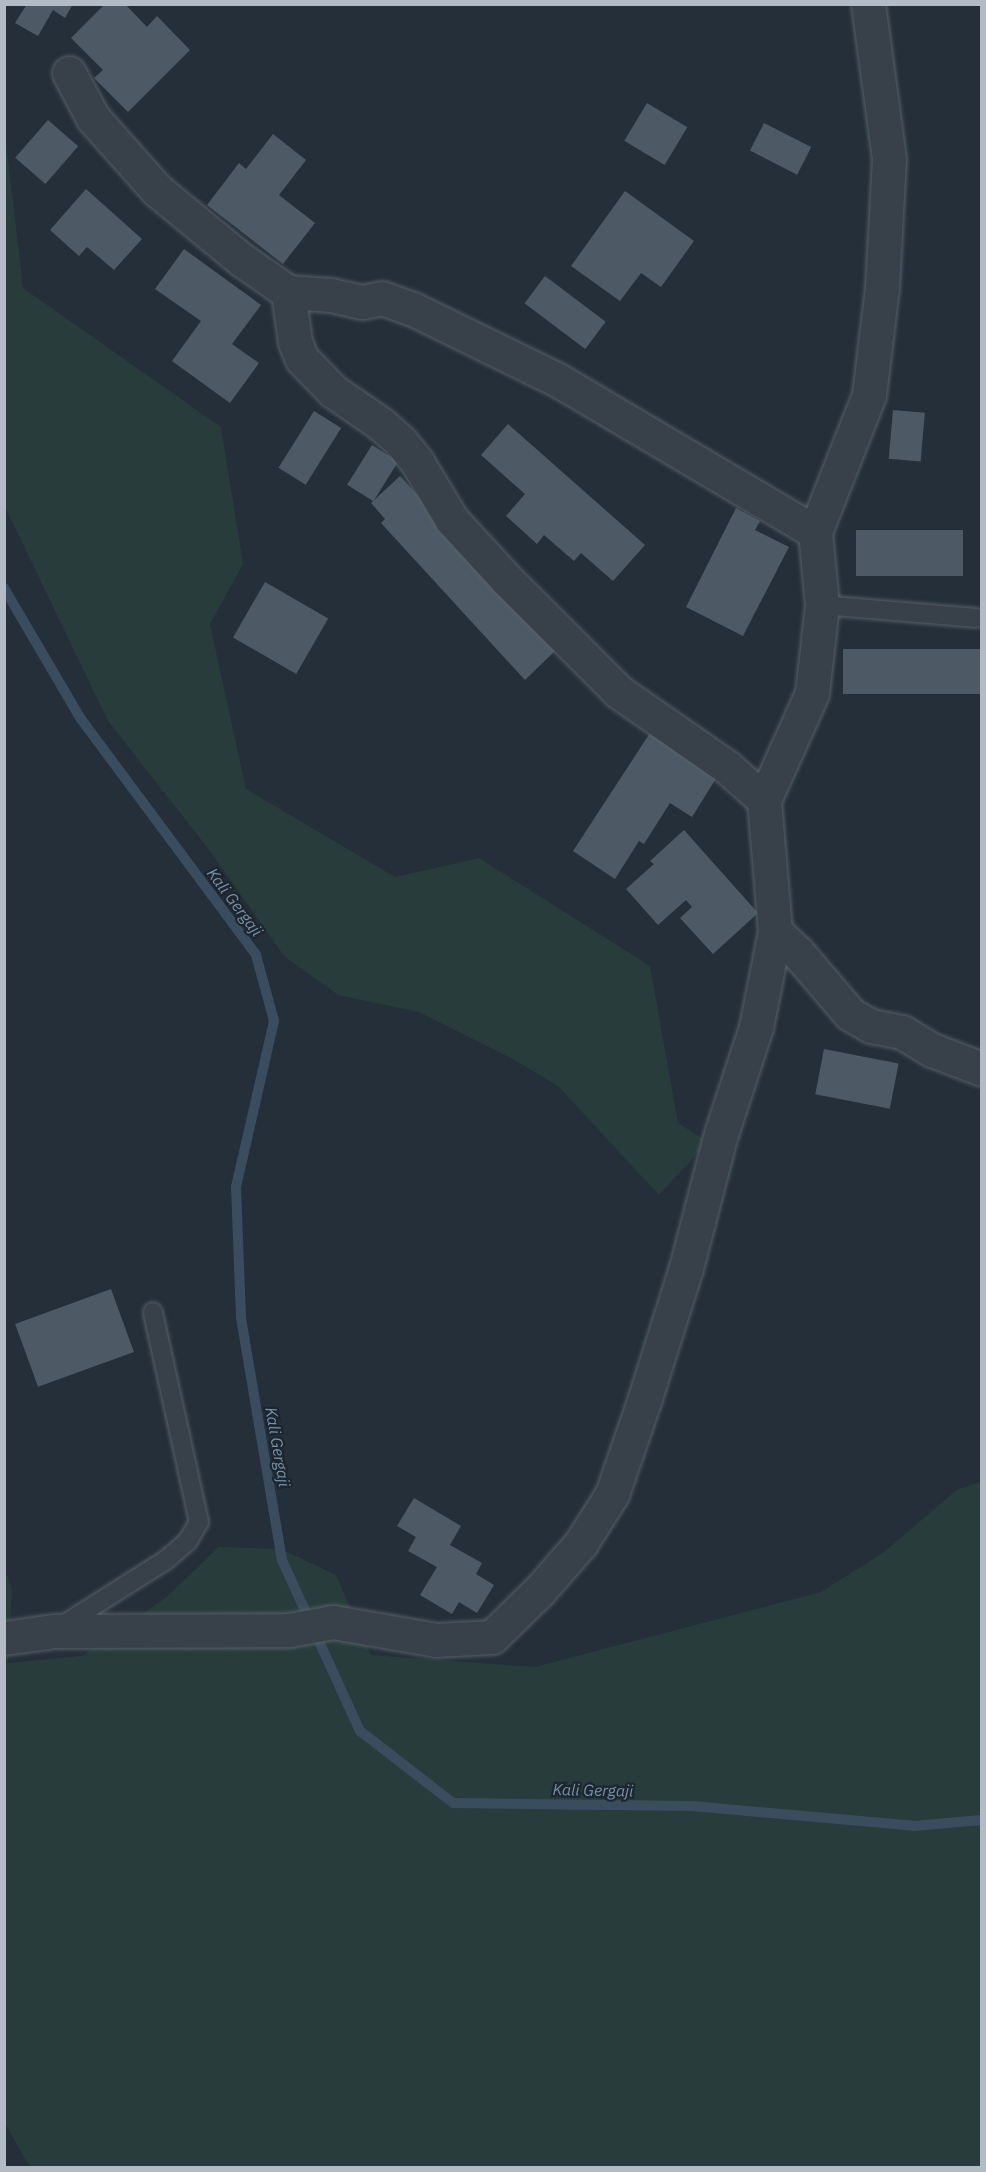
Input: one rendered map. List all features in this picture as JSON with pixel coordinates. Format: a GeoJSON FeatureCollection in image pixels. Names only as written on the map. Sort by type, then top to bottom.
{"type":"FeatureCollection","features":[{"type":"Feature","properties":{"kind":"street"},"geometry":{"type":"LineString","coordinates":[[4,1638],[54,1631],[289,1630],[333,1622],[436,1640],[492,1637],[540,1590],[582,1543],[612,1494],[686,1268],[721,1134],[756,1027],[775,932],[764,800],[812,693],[822,605],[815,532],[869,395],[882,288],[889,159],[868,4]]}},
{"type":"Feature","properties":{"kind":"street"},"geometry":{"type":"LineString","coordinates":[[69,73],[93,118],[157,190],[242,260],[288,292],[331,295],[362,302],[382,298],[413,309],[558,380],[815,532]]}},
{"type":"Feature","properties":{"kind":"street"},"geometry":{"type":"LineString","coordinates":[[288,292],[295,342],[302,359],[314,375],[401,442],[417,462],[453,520],[594,669],[654,718],[728,767],[764,800]]}},
{"type":"Feature","properties":{"kind":"street"},"geometry":{"type":"LineString","coordinates":[[775,932],[798,953],[850,1014],[871,1026],[902,1032],[932,1050],[981,1069]]}},
{"type":"Feature","properties":{"kind":"lane"},"geometry":{"type":"LineString","coordinates":[[822,605],[976,618]]}},
{"type":"Feature","properties":{"kind":"lane"},"geometry":{"type":"LineString","coordinates":[[54,1631],[166,1560],[188,1542],[200,1522],[153,1312]]}},
{"type":"Feature","properties":{"kind":"green space"},"geometry":{"type":"Polygon","coordinates":[[[4,124],[23,288],[221,427],[243,564],[210,624],[246,789],[395,877],[479,858],[650,966],[678,1123],[708,1142],[659,1195],[558,1086],[511,1058],[419,1012],[338,995],[284,956],[210,851],[108,721],[5,507],[4,124]]]}},
{"type":"Feature","properties":{"kind":"green space"},"geometry":{"type":"Polygon","coordinates":[[[981,1482],[981,2167],[30,2167],[4,2122],[4,1568],[12,1588],[8,1663],[82,1656],[168,1596],[218,1547],[281,1549],[336,1575],[371,1655],[535,1667],[821,1592],[884,1552],[958,1489],[981,1482]]]}},
{"type":"Feature","properties":{"kind":"building"},"geometry":{"type":"Polygon","coordinates":[[[27,4],[73,4],[65,18],[53,10],[38,36],[15,23],[27,4]]]}},
{"type":"Feature","properties":{"kind":"building"},"geometry":{"type":"Polygon","coordinates":[[[105,4],[125,4],[147,27],[157,16],[190,50],[128,112],[94,78],[103,70],[71,38],[105,4]]]}},
{"type":"Feature","properties":{"kind":"building"},"geometry":{"type":"Polygon","coordinates":[[[647,103],[687,127],[665,165],[624,141],[647,103]]]}},
{"type":"Feature","properties":{"kind":"building"},"geometry":{"type":"Polygon","coordinates":[[[48,120],[78,146],[45,184],[15,158],[48,120]]]}},
{"type":"Feature","properties":{"kind":"building"},"geometry":{"type":"Polygon","coordinates":[[[764,123],[811,147],[797,175],[750,151],[764,123]]]}},
{"type":"Feature","properties":{"kind":"building"},"geometry":{"type":"Polygon","coordinates":[[[273,134],[306,160],[279,195],[315,223],[283,264],[207,205],[239,163],[246,169],[273,134]]]}},
{"type":"Feature","properties":{"kind":"building"},"geometry":{"type":"Polygon","coordinates":[[[86,189],[142,239],[114,270],[87,247],[79,256],[50,230],[86,189]]]}},
{"type":"Feature","properties":{"kind":"building"},"geometry":{"type":"Polygon","coordinates":[[[625,191],[694,241],[661,287],[641,273],[620,301],[571,266],[625,191]]]}},
{"type":"Feature","properties":{"kind":"building"},"geometry":{"type":"Polygon","coordinates":[[[184,249],[261,305],[232,344],[259,363],[230,403],[172,361],[201,321],[155,289],[184,249]]]}},
{"type":"Feature","properties":{"kind":"building"},"geometry":{"type":"Polygon","coordinates":[[[545,276],[606,322],[585,349],[525,303],[545,276]]]}},
{"type":"Feature","properties":{"kind":"building"},"geometry":{"type":"Polygon","coordinates":[[[893,410],[925,413],[921,462],[889,459],[893,410]]]}},
{"type":"Feature","properties":{"kind":"building"},"geometry":{"type":"Polygon","coordinates":[[[314,411],[341,428],[306,485],[278,468],[314,411]]]}},
{"type":"Feature","properties":{"kind":"building"},"geometry":{"type":"Polygon","coordinates":[[[508,424],[645,545],[613,581],[581,553],[574,561],[544,535],[537,544],[506,516],[525,494],[481,455],[508,424]]]}},
{"type":"Feature","properties":{"kind":"building"},"geometry":{"type":"Polygon","coordinates":[[[372,445],[398,461],[373,501],[347,485],[372,445]]]}},
{"type":"Feature","properties":{"kind":"building"},"geometry":{"type":"Polygon","coordinates":[[[400,476],[558,648],[525,680],[381,523],[385,519],[371,503],[400,476]]]}},
{"type":"Feature","properties":{"kind":"building"},"geometry":{"type":"Polygon","coordinates":[[[736,508],[760,521],[755,530],[789,547],[743,636],[686,607],[736,508]]]}},
{"type":"Feature","properties":{"kind":"building"},"geometry":{"type":"Polygon","coordinates":[[[856,530],[963,530],[963,576],[856,576],[856,530]]]}},
{"type":"Feature","properties":{"kind":"building"},"geometry":{"type":"Polygon","coordinates":[[[265,582],[328,618],[296,674],[233,637],[265,582]]]}},
{"type":"Feature","properties":{"kind":"building"},"geometry":{"type":"Polygon","coordinates":[[[843,649],[982,649],[982,694],[843,694],[843,649]]]}},
{"type":"Feature","properties":{"kind":"building"},"geometry":{"type":"Polygon","coordinates":[[[650,733],[717,777],[692,817],[670,803],[644,844],[639,841],[615,879],[573,851],[650,733]]]}},
{"type":"Feature","properties":{"kind":"building"},"geometry":{"type":"Polygon","coordinates":[[[684,830],[758,913],[713,954],[680,918],[692,907],[686,900],[658,925],[626,889],[654,864],[650,861],[684,830]]]}},
{"type":"Feature","properties":{"kind":"building"},"geometry":{"type":"Polygon","coordinates":[[[824,1049],[899,1064],[890,1109],[815,1094],[824,1049]]]}},
{"type":"Feature","properties":{"kind":"building"},"geometry":{"type":"Polygon","coordinates":[[[111,1289],[134,1352],[38,1387],[15,1324],[111,1289]]]}},
{"type":"Feature","properties":{"kind":"building"},"geometry":{"type":"Polygon","coordinates":[[[414,1498],[461,1526],[450,1545],[482,1563],[476,1574],[494,1585],[477,1613],[459,1602],[452,1614],[420,1595],[437,1567],[408,1551],[416,1537],[397,1526],[414,1498]]]}},
{"type":"Feature","properties":{"kind":"waterway","name":"Kali Gergaji"},"geometry":{"type":"LineString","coordinates":[[4,588],[81,719],[256,955],[274,1021],[236,1187],[241,1318],[282,1560],[360,1731],[453,1803],[692,1806],[914,1826],[982,1820]]}}]}
